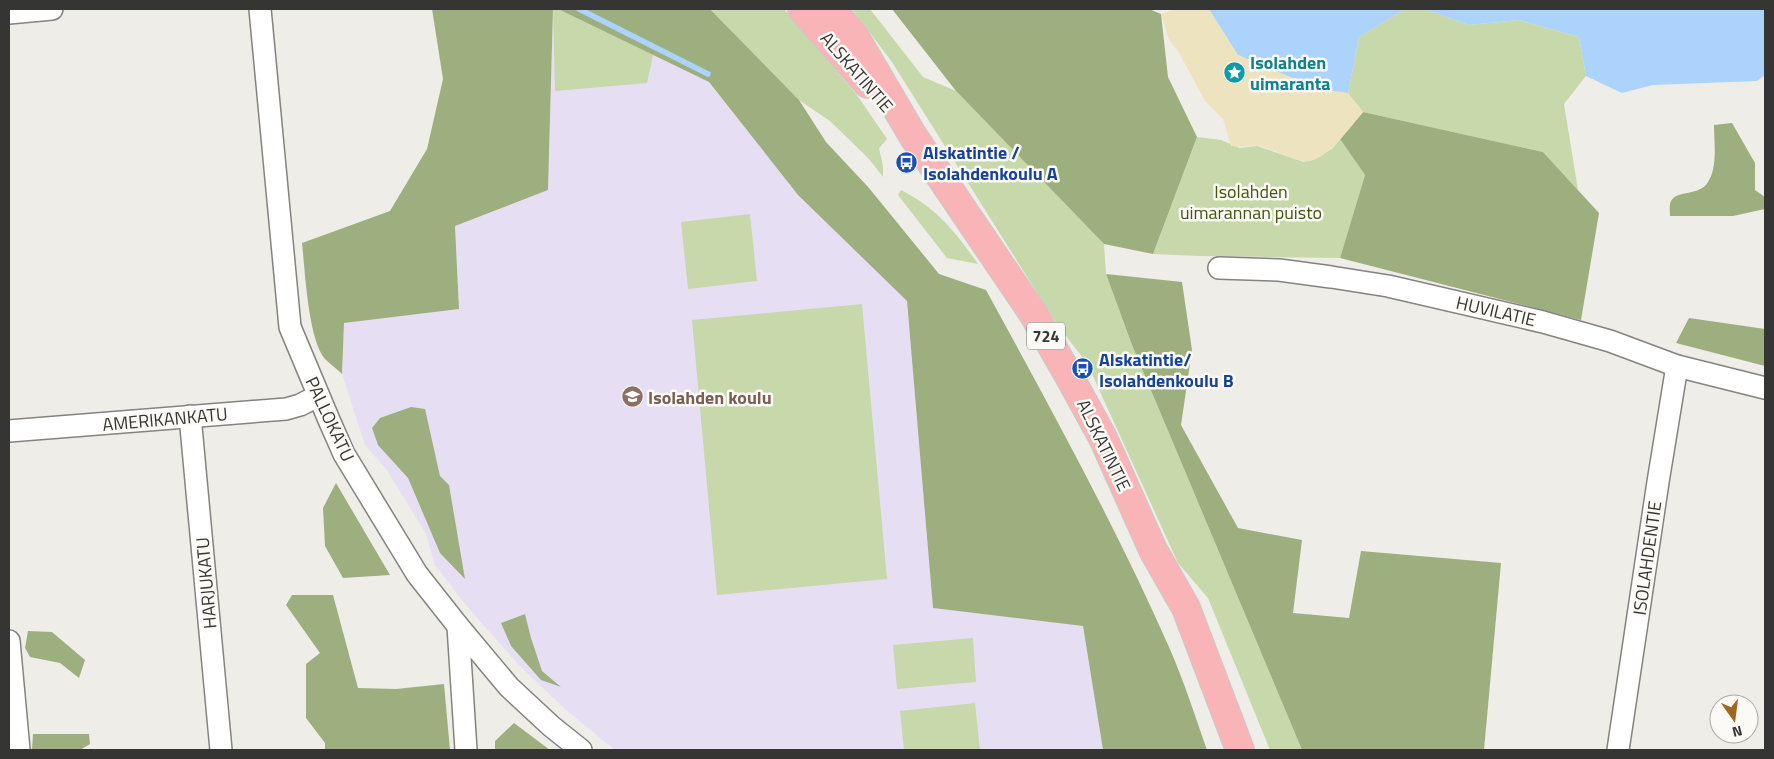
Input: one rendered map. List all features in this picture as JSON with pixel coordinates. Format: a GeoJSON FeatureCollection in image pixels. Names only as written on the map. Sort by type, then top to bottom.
{"type":"FeatureCollection","features":[{"type":"Feature","properties":{"kind":"main road","name":"ALSKATINTIE"},"geometry":{"type":"LineString","coordinates":[[802,9],[913,136]]}},
{"type":"Feature","properties":{"kind":"main road","name":"ALSKATINTIE"},"geometry":{"type":"LineString","coordinates":[[832,9],[855,37],[913,136],[1000,263],[1065,368],[1102,438],[1153,550],[1186,608],[1240,750]]}},
{"type":"Feature","properties":{"kind":"main road"},"geometry":{"type":"LineString","coordinates":[[1153,550],[1228,750]]}},
{"type":"Feature","properties":{"kind":"main road"},"geometry":{"type":"LineString","coordinates":[[1186,608],[1257,750]]}},
{"type":"Feature","properties":{"kind":"street"},"geometry":{"type":"LineString","coordinates":[[9,13],[52,9]]}},
{"type":"Feature","properties":{"kind":"street","name":"PALLOKATU"},"geometry":{"type":"LineString","coordinates":[[260,9],[290,327],[318,396],[344,454],[417,574],[509,687],[551,726],[581,750]]}},
{"type":"Feature","properties":{"kind":"street","name":"HUVILATIE"},"geometry":{"type":"LineString","coordinates":[[1219,268],[1279,270],[1388,286],[1562,328],[1610,341],[1677,366],[1765,388]]}},
{"type":"Feature","properties":{"kind":"street","name":"ISOLAHDENTIE"},"geometry":{"type":"LineString","coordinates":[[1618,750],[1677,366]]}},
{"type":"Feature","properties":{"kind":"street","name":"AMERIKANKATU"},"geometry":{"type":"LineString","coordinates":[[9,432],[286,408],[300,405],[318,396]]}},
{"type":"Feature","properties":{"kind":"street","name":"HARJUKATU"},"geometry":{"type":"LineString","coordinates":[[190,416],[221,750]]}},
{"type":"Feature","properties":{"kind":"street"},"geometry":{"type":"LineString","coordinates":[[458,626],[466,750]]}},
{"type":"Feature","properties":{"kind":"street"},"geometry":{"type":"LineString","coordinates":[[9,641],[19,750]]}},
{"type":"Feature","properties":{"kind":"shaded area","name":"Isolahden koulu"},"geometry":{"type":"Polygon","coordinates":[[[553,9],[558,9],[709,82],[798,195],[907,301],[933,608],[1083,626],[1103,750],[615,750],[566,710],[521,667],[469,609],[435,565],[426,534],[386,469],[365,445],[342,374],[344,323],[459,309],[455,226],[548,189],[553,9]]]}},
{"type":"Feature","properties":{"kind":"green space"},"geometry":{"type":"Polygon","coordinates":[[[432,9],[553,9],[548,190],[455,226],[459,309],[344,323],[342,374],[325,359],[319,349],[315,336],[308,304],[302,243],[390,211],[427,149],[443,79],[432,9]]]}},
{"type":"Feature","properties":{"kind":"green space"},"geometry":{"type":"Polygon","coordinates":[[[553,9],[558,9],[653,55],[647,83],[555,91],[553,9]]]}},
{"type":"Feature","properties":{"kind":"green space"},"geometry":{"type":"Polygon","coordinates":[[[558,9],[710,9],[799,100],[826,142],[869,188],[939,274],[986,290],[1058,422],[1127,556],[1174,660],[1207,750],[1103,750],[1083,626],[933,608],[907,301],[798,195],[709,82],[558,9]]]}},
{"type":"Feature","properties":{"kind":"green space"},"geometry":{"type":"Polygon","coordinates":[[[710,9],[784,9],[857,95],[887,139],[879,148],[883,166],[883,177],[869,159],[830,121],[799,100],[710,9]]]}},
{"type":"Feature","properties":{"kind":"green space"},"geometry":{"type":"Polygon","coordinates":[[[852,9],[870,9],[923,77],[956,91],[1104,244],[1106,274],[1132,345],[1302,750],[1270,750],[1208,598],[1178,563],[1087,363],[1058,326],[892,62],[852,9]]]}},
{"type":"Feature","properties":{"kind":"green space"},"geometry":{"type":"Polygon","coordinates":[[[892,9],[1149,9],[1161,14],[1168,77],[1197,137],[1153,254],[1104,244],[956,91],[892,9]]]}},
{"type":"Feature","properties":{"kind":"green space"},"geometry":{"type":"Polygon","coordinates":[[[1405,9],[1424,9],[1469,25],[1519,20],[1579,37],[1586,76],[1564,104],[1578,190],[1543,152],[1363,112],[1348,93],[1359,37],[1405,9]]]}},
{"type":"Feature","properties":{"kind":"green space"},"geometry":{"type":"Polygon","coordinates":[[[1363,112],[1543,152],[1599,213],[1581,320],[1340,258],[1365,175],[1340,139],[1363,112]]]}},
{"type":"Feature","properties":{"kind":"green space"},"geometry":{"type":"Polygon","coordinates":[[[1732,123],[1755,163],[1755,190],[1765,197],[1765,209],[1733,216],[1670,216],[1670,203],[1674,198],[1678,195],[1700,189],[1708,182],[1711,176],[1715,155],[1714,125],[1732,123]]]}},
{"type":"Feature","properties":{"kind":"green space","name":"Isolahden uimarannan puisto"},"geometry":{"type":"Polygon","coordinates":[[[1197,137],[1221,140],[1240,148],[1257,146],[1304,162],[1332,149],[1340,139],[1365,175],[1340,258],[1153,254],[1197,137]]]}},
{"type":"Feature","properties":{"kind":"green space"},"geometry":{"type":"Polygon","coordinates":[[[901,190],[925,205],[945,222],[978,264],[947,258],[898,195],[901,190]]]}},
{"type":"Feature","properties":{"kind":"green space"},"geometry":{"type":"Polygon","coordinates":[[[750,214],[757,281],[688,289],[681,222],[750,214]]]}},
{"type":"Feature","properties":{"kind":"green space"},"geometry":{"type":"Polygon","coordinates":[[[1106,274],[1182,282],[1192,350],[1181,425],[1238,528],[1302,540],[1293,613],[1349,618],[1361,551],[1501,563],[1484,750],[1302,750],[1132,345],[1106,274]]]}},
{"type":"Feature","properties":{"kind":"green space"},"geometry":{"type":"Polygon","coordinates":[[[862,304],[887,579],[717,595],[692,320],[862,304]]]}},
{"type":"Feature","properties":{"kind":"green space"},"geometry":{"type":"Polygon","coordinates":[[[1689,318],[1765,329],[1765,366],[1676,343],[1689,318]]]}},
{"type":"Feature","properties":{"kind":"green space"},"geometry":{"type":"Polygon","coordinates":[[[411,407],[425,409],[440,476],[449,485],[465,579],[440,553],[408,478],[378,445],[372,428],[380,418],[411,407]]]}},
{"type":"Feature","properties":{"kind":"green space"},"geometry":{"type":"Polygon","coordinates":[[[336,483],[390,575],[343,578],[325,546],[323,508],[336,483]]]}},
{"type":"Feature","properties":{"kind":"green space"},"geometry":{"type":"Polygon","coordinates":[[[292,595],[333,595],[358,688],[396,689],[444,684],[450,750],[325,750],[325,743],[306,718],[306,664],[320,653],[286,605],[292,595]]]}},
{"type":"Feature","properties":{"kind":"green space"},"geometry":{"type":"Polygon","coordinates":[[[525,614],[542,671],[561,687],[541,680],[511,646],[501,623],[525,614]]]}},
{"type":"Feature","properties":{"kind":"green space"},"geometry":{"type":"Polygon","coordinates":[[[28,631],[52,632],[85,660],[79,678],[60,663],[30,657],[25,648],[28,631]]]}},
{"type":"Feature","properties":{"kind":"green space"},"geometry":{"type":"Polygon","coordinates":[[[973,638],[976,682],[897,689],[893,645],[973,638]]]}},
{"type":"Feature","properties":{"kind":"green space"},"geometry":{"type":"Polygon","coordinates":[[[975,703],[980,750],[904,750],[900,711],[975,703]]]}},
{"type":"Feature","properties":{"kind":"green space"},"geometry":{"type":"Polygon","coordinates":[[[514,723],[550,750],[495,750],[495,741],[514,723]]]}},
{"type":"Feature","properties":{"kind":"green space"},"geometry":{"type":"Polygon","coordinates":[[[33,734],[89,734],[90,744],[80,750],[32,750],[33,734]]]}},
{"type":"Feature","properties":{"kind":"sand","name":"Isolahden uimaranta"},"geometry":{"type":"Polygon","coordinates":[[[1175,9],[1209,9],[1238,55],[1319,89],[1348,93],[1363,112],[1328,152],[1310,161],[1296,160],[1257,146],[1231,146],[1223,119],[1205,101],[1178,51],[1169,40],[1161,14],[1175,9]]]}},
{"type":"Feature","properties":{"kind":"water"},"geometry":{"type":"Polygon","coordinates":[[[1209,9],[1405,9],[1359,37],[1348,93],[1319,89],[1238,55],[1209,9]]]}},
{"type":"Feature","properties":{"kind":"water"},"geometry":{"type":"Polygon","coordinates":[[[1424,9],[1765,9],[1765,75],[1757,81],[1653,85],[1622,93],[1586,76],[1579,37],[1519,20],[1469,25],[1424,9]]]}},
{"type":"Feature","properties":{"kind":"waterway"},"geometry":{"type":"LineString","coordinates":[[579,9],[708,74]]}},
{"type":"Feature","properties":{"kind":"place","name":"Isolahden uimaranta"},"geometry":{"type":"Point","coordinates":[1234,72]}},
{"type":"Feature","properties":{"kind":"place","name":"Alskatintie / Isolahdenkoulu A"},"geometry":{"type":"Point","coordinates":[907,162]}},
{"type":"Feature","properties":{"kind":"place","name":"Alskatintie/ Isolahdenkoulu B"},"geometry":{"type":"Point","coordinates":[1083,369]}},
{"type":"Feature","properties":{"kind":"place","name":"Isolahden koulu"},"geometry":{"type":"Point","coordinates":[632,397]}}]}
